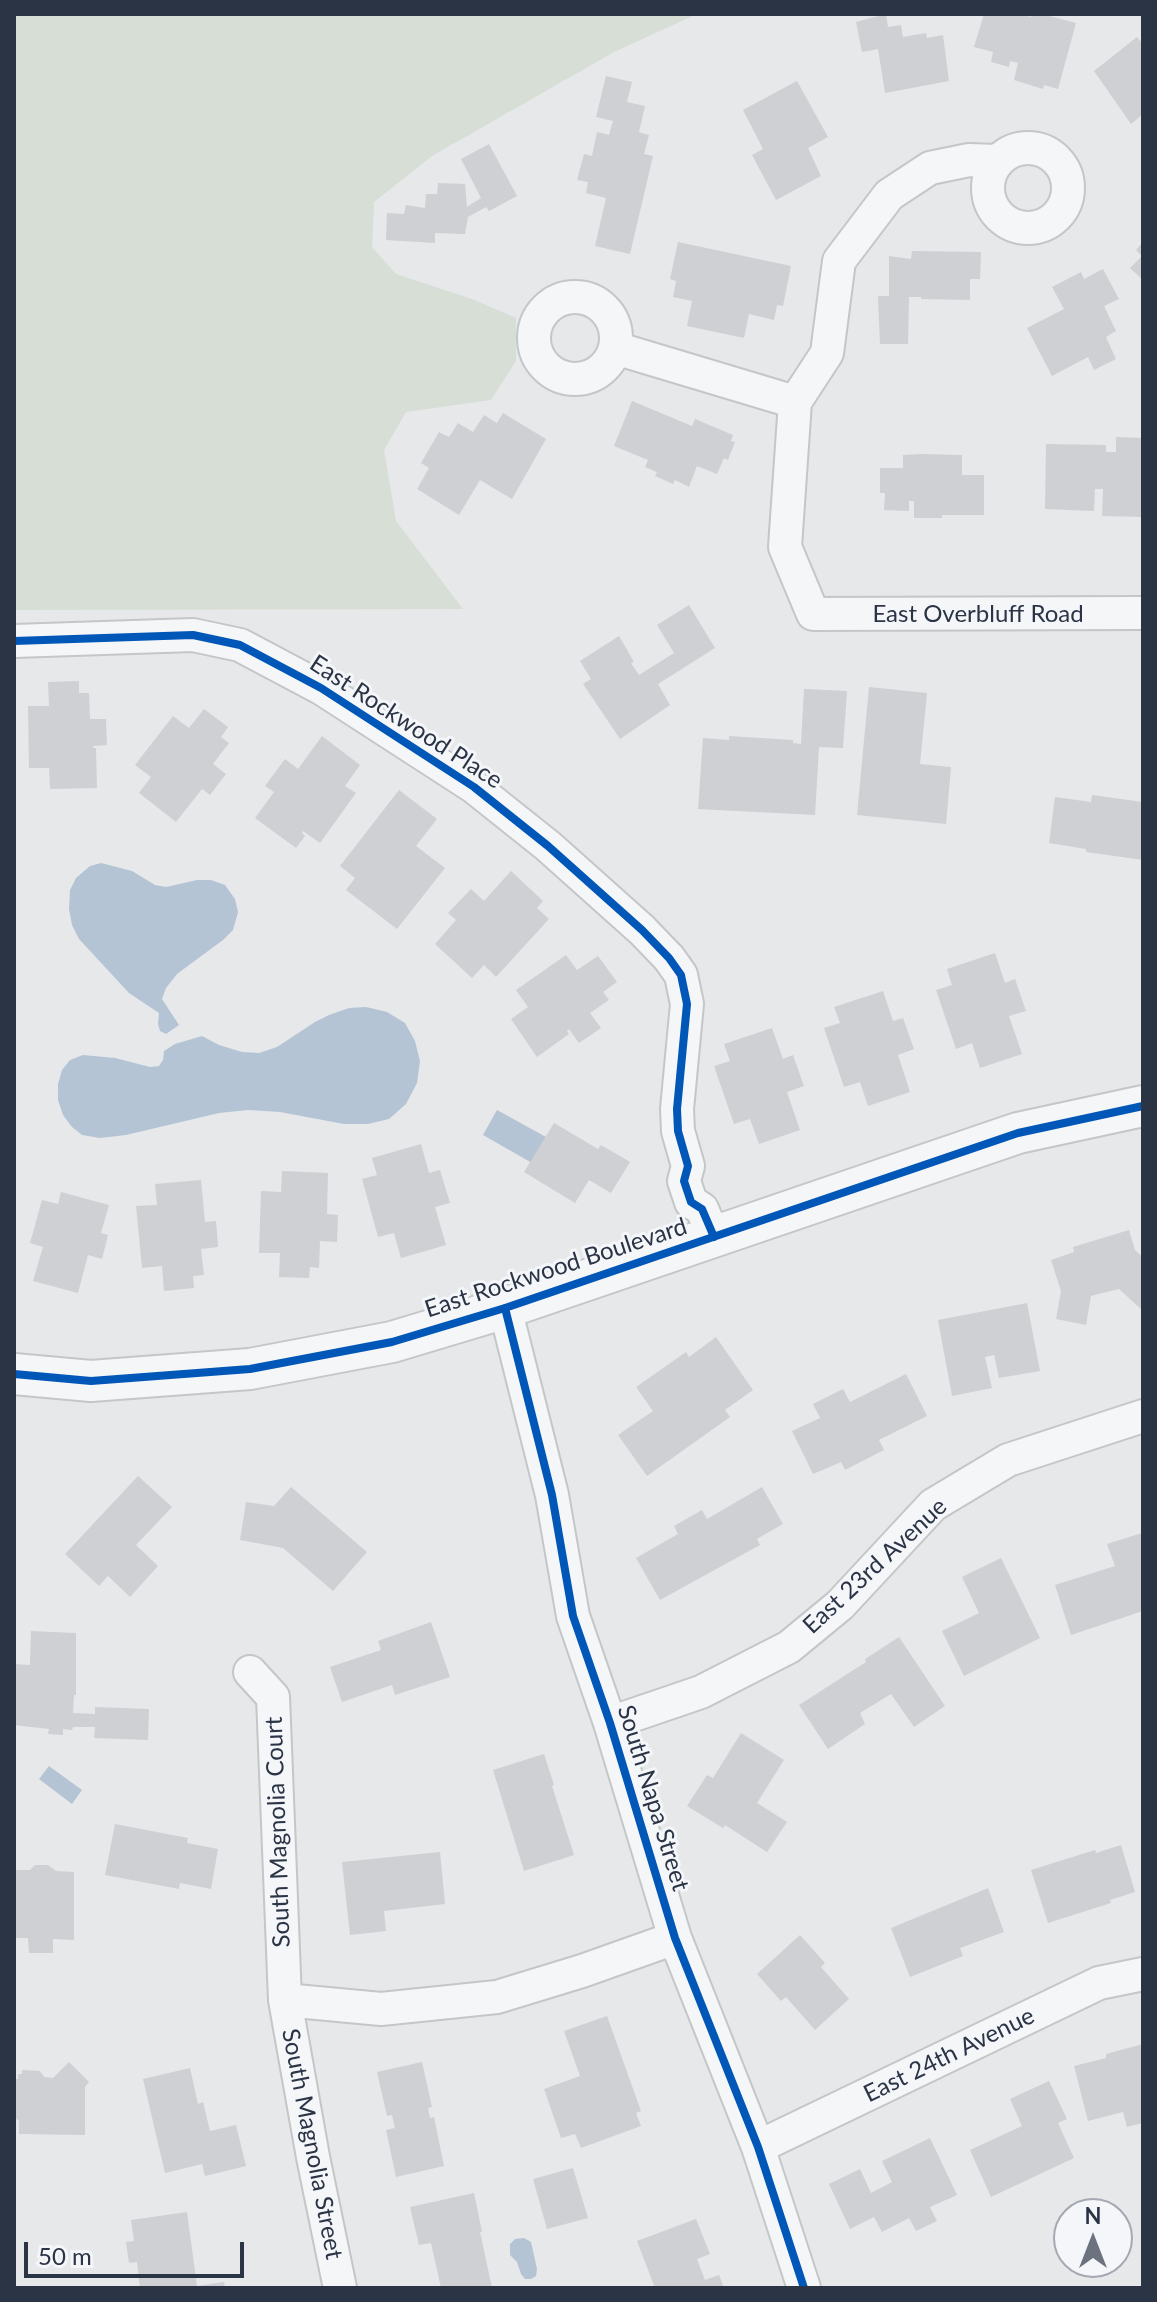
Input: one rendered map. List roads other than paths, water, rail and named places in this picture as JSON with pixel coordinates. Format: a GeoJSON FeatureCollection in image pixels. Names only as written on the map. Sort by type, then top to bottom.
{"type":"FeatureCollection","features":[{"type":"Feature","properties":{"kind":"street"},"geometry":{"type":"LineString","coordinates":[[615,348],[795,402],[827,353],[839,261],[889,195],[930,168],[969,160],[997,161]]}},
{"type":"Feature","properties":{"kind":"street","name":"East Overbluff Road"},"geometry":{"type":"LineString","coordinates":[[795,402],[785,547],[813,614],[1143,613]]}},
{"type":"Feature","properties":{"kind":"street","name":"East Rockwood Place"},"geometry":{"type":"LineString","coordinates":[[14,641],[193,635],[240,645],[321,688],[474,787],[510,814],[642,930],[681,975],[687,1004],[677,1109],[678,1131],[688,1166],[703,1176],[710,1196],[708,1223]]}},
{"type":"Feature","properties":{"kind":"street","name":"East Rockwood Boulevard"},"geometry":{"type":"LineString","coordinates":[[14,1374],[91,1381],[250,1369],[392,1342],[505,1308],[708,1223],[1018,1133],[1143,1106]]}},
{"type":"Feature","properties":{"kind":"street","name":"South Napa Street"},"geometry":{"type":"LineString","coordinates":[[505,1308],[552,1495],[573,1616],[610,1723],[675,1938],[758,2147],[804,2288]]}},
{"type":"Feature","properties":{"kind":"street","name":"East 23rd Avenue"},"geometry":{"type":"LineString","coordinates":[[610,1723],[701,1692],[789,1647],[840,1605],[933,1505],[1008,1460],[1143,1416]]}},
{"type":"Feature","properties":{"kind":"street","name":"South Magnolia Court"},"geometry":{"type":"LineString","coordinates":[[250,1672],[273,1697],[285,2000]]}},
{"type":"Feature","properties":{"kind":"street"},"geometry":{"type":"LineString","coordinates":[[285,2000],[381,2009],[497,1997],[675,1938]]}},
{"type":"Feature","properties":{"kind":"street","name":"East 24th Avenue"},"geometry":{"type":"LineString","coordinates":[[758,2147],[1099,1983],[1143,1974]]}},
{"type":"Feature","properties":{"kind":"street","name":"South Magnolia Street"},"geometry":{"type":"LineString","coordinates":[[285,2000],[340,2288]]}},
{"type":"Feature","properties":{"kind":"water"},"geometry":{"type":"Polygon","coordinates":[[[101,863],[132,871],[155,885],[166,887],[211,880],[225,885],[235,899],[238,912],[233,930],[177,974],[166,988],[162,999],[179,1025],[166,1034],[160,1031],[159,1013],[129,993],[79,939],[72,925],[70,890],[76,878],[90,866],[101,863]]]}},
{"type":"Feature","properties":{"kind":"water"},"geometry":{"type":"Polygon","coordinates":[[[366,1007],[387,1012],[405,1023],[415,1041],[420,1061],[417,1083],[406,1104],[389,1119],[368,1124],[344,1124],[280,1112],[248,1110],[219,1113],[126,1135],[100,1138],[82,1135],[72,1127],[63,1115],[58,1100],[62,1070],[70,1060],[83,1055],[159,1066],[164,1051],[175,1044],[202,1036],[242,1052],[259,1053],[277,1047],[329,1015],[349,1008],[366,1007]]]}},
{"type":"Feature","properties":{"kind":"water"},"geometry":{"type":"Polygon","coordinates":[[[497,1110],[546,1137],[532,1163],[483,1135],[497,1110]]]}},
{"type":"Feature","properties":{"kind":"water"},"geometry":{"type":"Polygon","coordinates":[[[49,1766],[82,1790],[72,1804],[39,1779],[49,1766]]]}},
{"type":"Feature","properties":{"kind":"water"},"geometry":{"type":"Polygon","coordinates":[[[524,2238],[531,2242],[537,2269],[536,2276],[531,2279],[525,2279],[510,2255],[510,2244],[515,2239],[524,2238]]]}}]}
